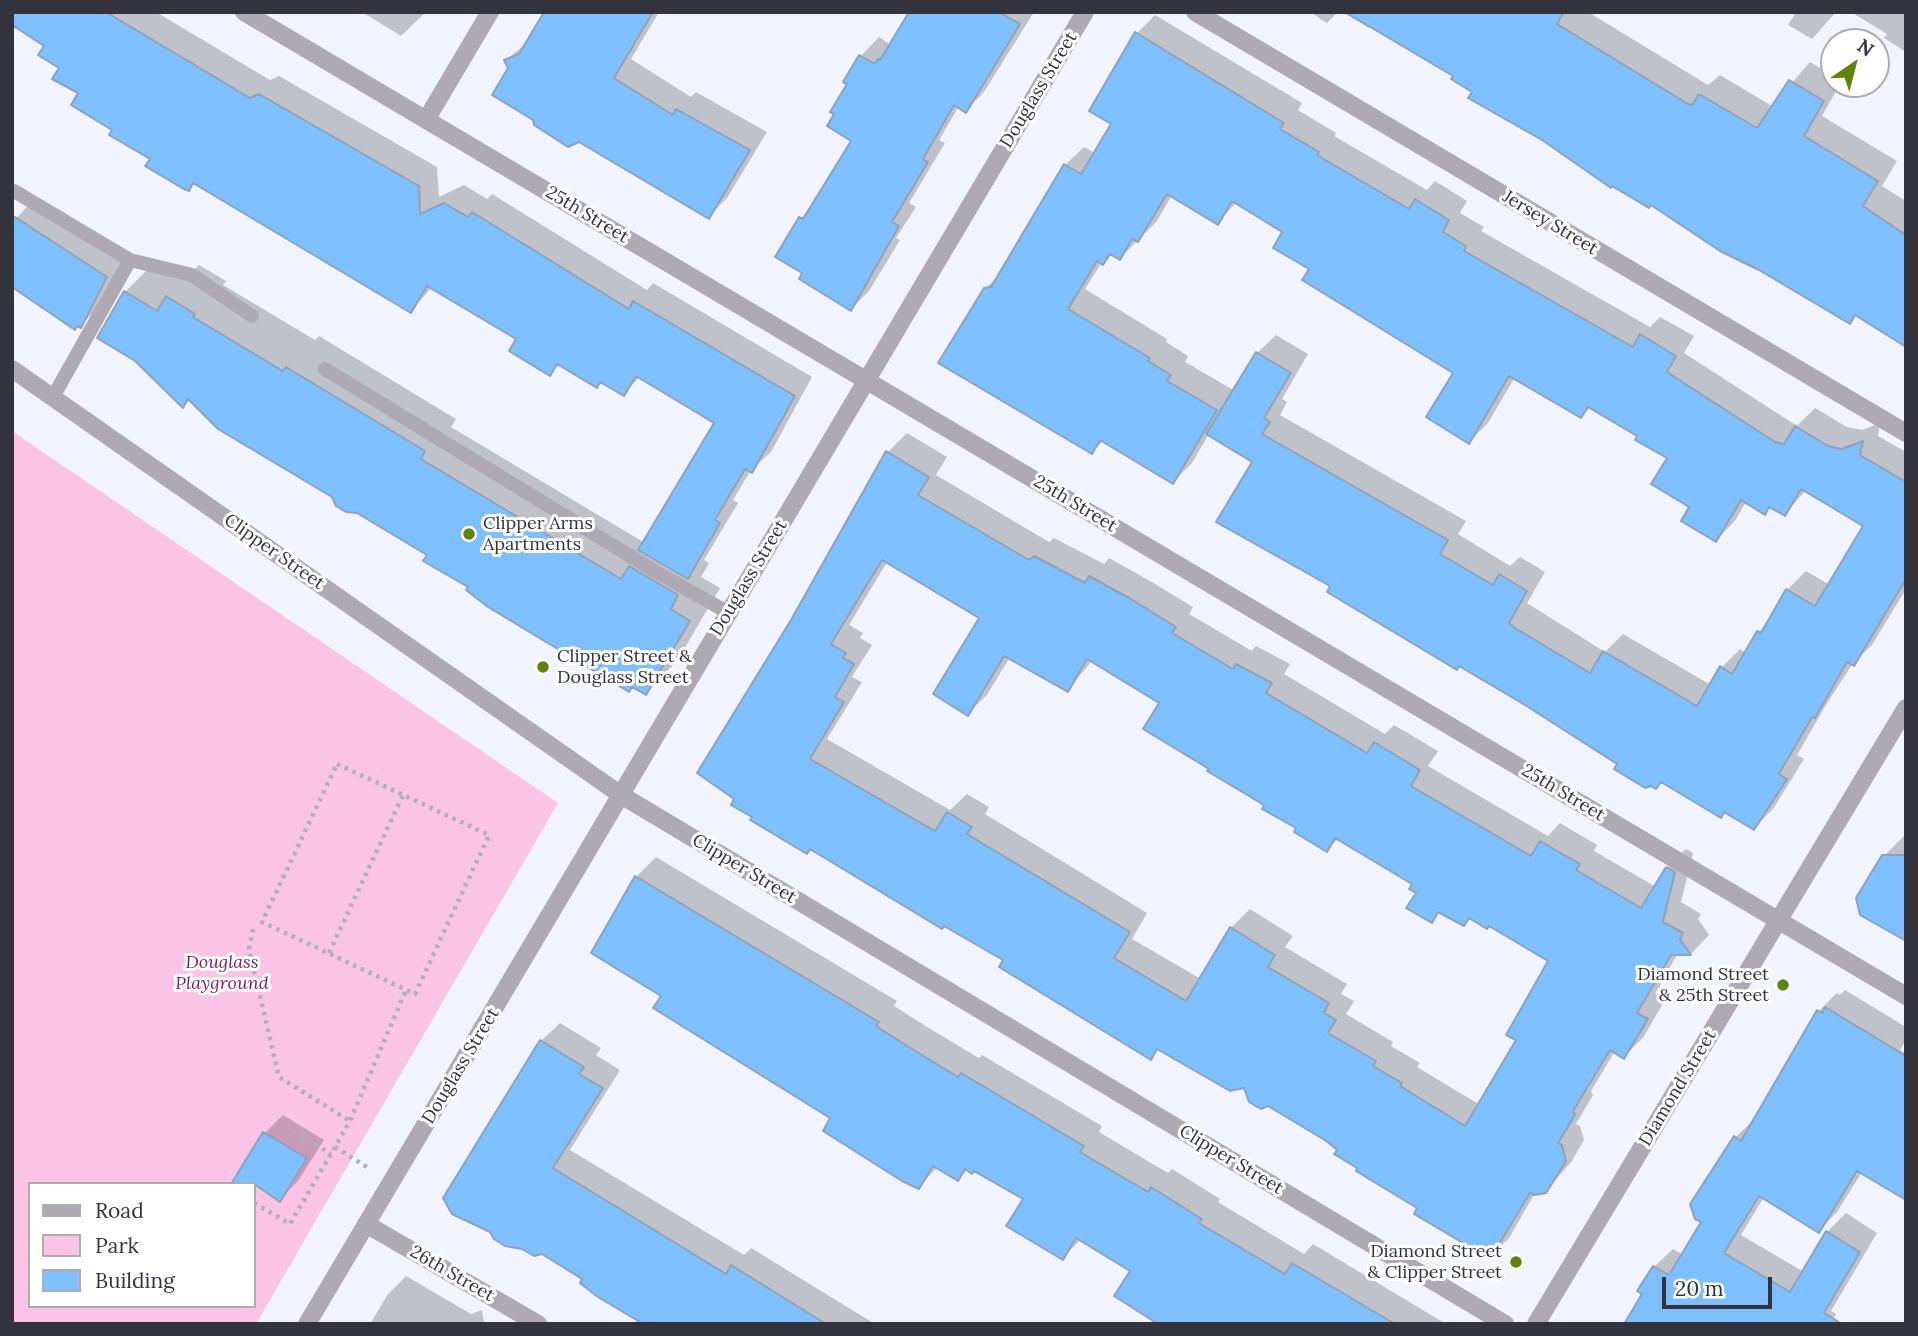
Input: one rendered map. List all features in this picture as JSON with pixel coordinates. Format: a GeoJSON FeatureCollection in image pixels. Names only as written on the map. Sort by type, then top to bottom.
{"type":"FeatureCollection","features":[{"type":"Feature","properties":{"kind":"street","name":"25th Street"},"geometry":{"type":"LineString","coordinates":[[244,12],[1906,996]]}},
{"type":"Feature","properties":{"kind":"street"},"geometry":{"type":"LineString","coordinates":[[426,120],[490,12]]}},
{"type":"Feature","properties":{"kind":"street","name":"Douglass Street"},"geometry":{"type":"LineString","coordinates":[[307,1324],[1084,12]]}},
{"type":"Feature","properties":{"kind":"street","name":"Jersey Street"},"geometry":{"type":"LineString","coordinates":[[1195,12],[1906,433]]}},
{"type":"Feature","properties":{"kind":"street","name":"Clipper Street"},"geometry":{"type":"LineString","coordinates":[[12,369],[621,795],[1505,1324]]}},
{"type":"Feature","properties":{"kind":"street","name":"Diamond Street"},"geometry":{"type":"LineString","coordinates":[[1536,1324],[1906,708]]}},
{"type":"Feature","properties":{"kind":"street","name":"26th Street"},"geometry":{"type":"LineString","coordinates":[[366,1224],[538,1324]]}},
{"type":"Feature","properties":{"kind":"lane"},"geometry":{"type":"LineString","coordinates":[[14,191],[130,260],[192,275],[252,316]]}},
{"type":"Feature","properties":{"kind":"lane"},"geometry":{"type":"LineString","coordinates":[[53,397],[130,260]]}},
{"type":"Feature","properties":{"kind":"lane"},"geometry":{"type":"LineString","coordinates":[[325,369],[653,570],[729,613]]}},
{"type":"Feature","properties":{"kind":"path"},"geometry":{"type":"LineString","coordinates":[[337,764],[489,835],[415,994],[329,953],[262,922],[337,764]]}},
{"type":"Feature","properties":{"kind":"path"},"geometry":{"type":"LineString","coordinates":[[329,953],[403,795]]}},
{"type":"Feature","properties":{"kind":"path"},"geometry":{"type":"LineString","coordinates":[[253,929],[249,949],[279,1077],[350,1121]]}},
{"type":"Feature","properties":{"kind":"path"},"geometry":{"type":"LineString","coordinates":[[256,1204],[290,1224],[350,1121],[406,990]]}},
{"type":"Feature","properties":{"kind":"path"},"geometry":{"type":"LineString","coordinates":[[293,1130],[331,1154]]}},
{"type":"Feature","properties":{"kind":"path"},"geometry":{"type":"LineString","coordinates":[[335,1147],[391,1182]]}},
{"type":"Feature","properties":{"kind":"green space","name":"Douglass Playground"},"geometry":{"type":"Polygon","coordinates":[[[12,431],[558,803],[256,1324],[12,1324],[12,431]]]}},
{"type":"Feature","properties":{"kind":"building"},"geometry":{"type":"Polygon","coordinates":[[[12,12],[106,12],[250,98],[259,94],[419,186],[420,214],[444,203],[468,217],[472,212],[629,309],[633,301],[795,396],[752,473],[745,469],[715,520],[720,523],[688,579],[638,550],[714,423],[636,376],[624,396],[600,382],[597,388],[557,364],[550,376],[509,351],[516,339],[427,286],[411,313],[193,183],[189,191],[182,188],[145,166],[150,159],[109,135],[112,130],[71,105],[78,93],[52,79],[59,68],[38,55],[44,46],[12,25],[12,12]]]}},
{"type":"Feature","properties":{"kind":"building"},"geometry":{"type":"Polygon","coordinates":[[[544,12],[653,12],[614,78],[673,115],[676,109],[750,150],[709,219],[579,142],[568,147],[534,125],[533,120],[492,95],[508,68],[504,60],[519,54],[544,12]]]}},
{"type":"Feature","properties":{"kind":"building"},"geometry":{"type":"Polygon","coordinates":[[[909,12],[999,12],[1020,24],[966,113],[954,105],[923,159],[928,162],[892,222],[899,226],[851,311],[799,279],[802,273],[775,257],[799,217],[803,219],[851,141],[827,126],[834,114],[830,112],[847,84],[843,82],[859,55],[875,64],[880,60],[909,12]]]}},
{"type":"Feature","properties":{"kind":"building"},"geometry":{"type":"Polygon","coordinates":[[[1345,12],[1564,12],[1557,24],[1688,104],[1692,105],[1699,94],[1757,128],[1789,80],[1824,101],[1804,136],[1878,181],[1863,206],[1906,235],[1906,347],[1855,315],[1850,324],[1759,270],[1720,251],[1651,205],[1649,208],[1612,186],[1611,188],[1542,140],[1468,98],[1472,92],[1451,79],[1453,76],[1345,12]]]}},
{"type":"Feature","properties":{"kind":"building"},"geometry":{"type":"Polygon","coordinates":[[[1135,32],[1284,123],[1280,129],[1319,152],[1317,155],[1409,209],[1415,199],[1449,220],[1443,232],[1466,246],[1464,251],[1633,347],[1640,334],[1676,356],[1667,372],[1775,442],[1784,444],[1795,426],[1828,446],[1842,449],[1863,441],[1860,455],[1906,482],[1906,579],[1854,666],[1847,662],[1815,718],[1812,717],[1779,774],[1787,779],[1754,830],[1724,812],[1721,818],[1661,782],[1656,789],[1651,786],[1645,788],[1614,769],[1617,764],[1525,705],[1459,666],[1457,670],[1327,592],[1330,586],[1216,522],[1252,462],[1206,434],[1256,352],[1291,373],[1264,418],[1270,422],[1262,434],[1448,540],[1440,554],[1493,585],[1499,574],[1527,591],[1509,623],[1515,628],[1590,673],[1603,651],[1697,706],[1720,666],[1732,674],[1757,631],[1761,633],[1786,589],[1815,606],[1863,526],[1801,489],[1785,516],[1769,507],[1765,515],[1741,500],[1716,542],[1681,521],[1689,507],[1651,484],[1667,458],[1635,440],[1637,436],[1588,407],[1581,418],[1509,376],[1469,444],[1426,417],[1453,373],[1302,280],[1309,269],[1273,248],[1282,232],[1232,201],[1218,225],[1167,194],[1138,242],[1132,239],[1120,260],[1110,254],[1103,265],[1097,261],[1068,309],[1150,358],[1148,361],[1171,375],[1167,381],[1217,410],[1173,484],[1100,440],[1092,454],[938,363],[984,288],[991,287],[1064,164],[1081,174],[1111,124],[1089,111],[1135,32]]]}},
{"type":"Feature","properties":{"kind":"building"},"geometry":{"type":"Polygon","coordinates":[[[12,215],[107,277],[81,328],[77,326],[75,330],[12,287],[12,215]]]}},
{"type":"Feature","properties":{"kind":"building","name":"Clipper Arms Apartments"},"geometry":{"type":"Polygon","coordinates":[[[124,291],[157,311],[166,296],[195,314],[193,317],[283,371],[286,367],[425,451],[421,459],[621,579],[629,566],[678,595],[671,609],[690,621],[646,695],[632,687],[629,692],[488,607],[466,590],[468,587],[423,561],[427,555],[357,513],[346,512],[336,506],[332,497],[218,429],[188,399],[183,408],[135,361],[97,338],[124,291]]]}},
{"type":"Feature","properties":{"kind":"building"},"geometry":{"type":"Polygon","coordinates":[[[886,451],[929,477],[918,495],[1029,560],[1034,556],[1085,583],[1089,576],[1131,599],[1176,627],[1172,633],[1233,669],[1236,664],[1272,683],[1266,693],[1367,753],[1374,742],[1420,770],[1411,786],[1531,856],[1540,841],[1580,864],[1576,870],[1641,908],[1666,867],[1675,872],[1663,922],[1683,933],[1680,939],[1691,955],[1671,955],[1637,1013],[1648,1019],[1624,1059],[1610,1050],[1573,1111],[1575,1115],[1558,1143],[1562,1145],[1566,1161],[1546,1193],[1530,1193],[1490,1259],[1414,1214],[1417,1208],[1356,1171],[1357,1168],[1334,1154],[1337,1150],[1328,1142],[1268,1106],[1261,1109],[1249,1102],[1244,1088],[1230,1091],[1157,1049],[1151,1060],[999,967],[1003,960],[944,926],[942,929],[810,849],[807,854],[750,820],[752,817],[731,805],[734,799],[697,773],[791,620],[886,451]],[[882,560],[831,644],[846,653],[843,658],[854,664],[835,697],[844,702],[810,759],[935,831],[947,812],[972,827],[967,834],[1130,932],[1114,958],[1186,1001],[1230,927],[1275,955],[1268,967],[1329,1003],[1324,1013],[1336,1020],[1328,1033],[1376,1061],[1373,1066],[1402,1083],[1400,1086],[1465,1126],[1516,1040],[1506,1035],[1548,961],[1489,926],[1487,929],[1469,918],[1464,926],[1438,912],[1432,923],[1406,908],[1416,893],[1409,889],[1412,884],[1335,838],[1327,852],[1294,832],[1296,828],[1262,809],[1264,805],[1143,729],[1159,703],[1087,659],[1068,692],[1004,656],[968,716],[933,694],[979,618],[882,560]]]}},
{"type":"Feature","properties":{"kind":"building"},"geometry":{"type":"Polygon","coordinates":[[[1882,855],[1906,855],[1906,941],[1860,915],[1856,898],[1882,855]]]}},
{"type":"Feature","properties":{"kind":"building"},"geometry":{"type":"Polygon","coordinates":[[[635,876],[879,1022],[876,1026],[958,1077],[961,1073],[1084,1146],[1080,1152],[1148,1192],[1151,1187],[1202,1219],[1199,1223],[1285,1274],[1292,1263],[1395,1324],[1158,1324],[1114,1296],[1130,1271],[1076,1238],[1063,1260],[1006,1226],[1023,1199],[974,1171],[972,1174],[965,1169],[958,1181],[933,1166],[919,1189],[902,1181],[823,1131],[830,1118],[653,1008],[661,996],[591,953],[635,876]]]}},
{"type":"Feature","properties":{"kind":"building"},"geometry":{"type":"Polygon","coordinates":[[[1825,1007],[1906,1056],[1906,1200],[1857,1171],[1819,1233],[1759,1196],[1724,1253],[1790,1292],[1826,1231],[1860,1252],[1824,1313],[1842,1324],[1624,1324],[1642,1294],[1637,1291],[1653,1266],[1669,1275],[1701,1222],[1695,1219],[1690,1204],[1734,1136],[1741,1141],[1817,1010],[1822,1013],[1825,1007]]]}},
{"type":"Feature","properties":{"kind":"building"},"geometry":{"type":"Polygon","coordinates":[[[540,1040],[584,1067],[579,1074],[603,1088],[553,1168],[726,1274],[731,1265],[826,1324],[643,1324],[598,1297],[580,1283],[582,1279],[542,1254],[534,1256],[522,1249],[505,1246],[494,1239],[490,1232],[452,1214],[443,1198],[540,1040]]]}},
{"type":"Feature","properties":{"kind":"building"},"geometry":{"type":"Polygon","coordinates":[[[263,1132],[307,1158],[280,1202],[256,1185],[256,1182],[232,1182],[263,1132]]]}},
{"type":"Feature","properties":{"kind":"place","name":"Clipper Arms Apartments"},"geometry":{"type":"Point","coordinates":[469,534]}},
{"type":"Feature","properties":{"kind":"place","name":"Clipper Street & Douglass Street"},"geometry":{"type":"Point","coordinates":[543,667]}},
{"type":"Feature","properties":{"kind":"place","name":"Diamond Street & 25th Street"},"geometry":{"type":"Point","coordinates":[1783,985]}},
{"type":"Feature","properties":{"kind":"place","name":"Diamond Street & Clipper Street"},"geometry":{"type":"Point","coordinates":[1516,1262]}}]}
